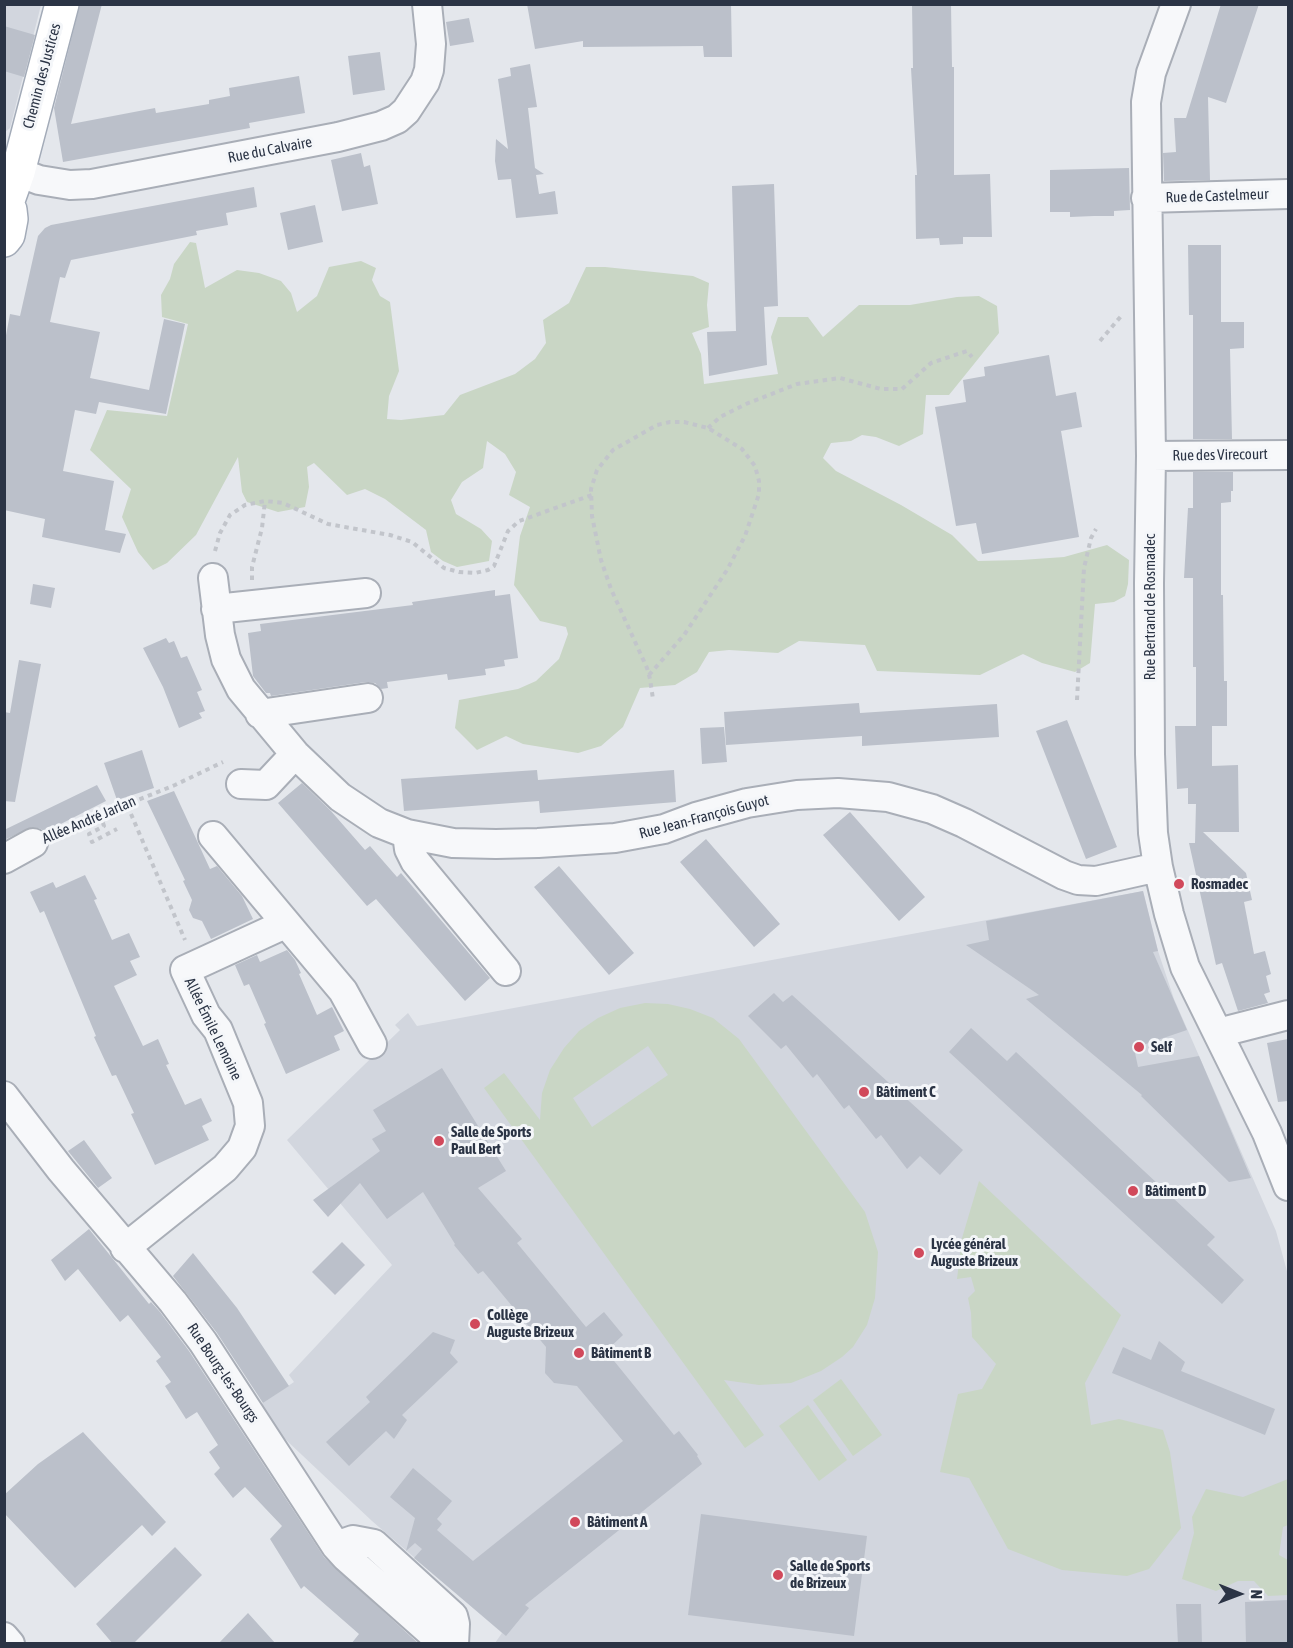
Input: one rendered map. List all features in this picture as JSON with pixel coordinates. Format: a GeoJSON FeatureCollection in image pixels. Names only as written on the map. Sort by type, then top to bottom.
{"type":"FeatureCollection","features":[{"type":"Feature","properties":{"kind":"main road","name":"Chemin des Justices"},"geometry":{"type":"LineString","coordinates":[[4,240],[8,235],[11,219],[11,177],[62,4]]}},
{"type":"Feature","properties":{"kind":"street","name":"Rue du Calvaire"},"geometry":{"type":"LineString","coordinates":[[11,177],[70,184],[92,184],[329,139],[381,126],[397,119],[406,111],[429,70],[431,44],[427,4]]}},
{"type":"Feature","properties":{"kind":"street","name":"Rue Bertrand de Rosmadec"},"geometry":{"type":"LineString","coordinates":[[1176,4],[1155,60],[1147,94],[1145,123],[1151,456],[1149,583],[1153,833],[1158,867],[1180,952],[1202,1003],[1278,1158],[1288,1186]]}},
{"type":"Feature","properties":{"kind":"street","name":"Rue de Castelmeur"},"geometry":{"type":"LineString","coordinates":[[1146,198],[1288,194]]}},
{"type":"Feature","properties":{"kind":"street","name":"Rue des Virecourt"},"geometry":{"type":"LineString","coordinates":[[1151,456],[1288,455]]}},
{"type":"Feature","properties":{"kind":"street","name":"Rue Jean-François Guyot"},"geometry":{"type":"LineString","coordinates":[[213,578],[216,609],[226,658],[241,690],[295,754],[340,797],[379,823],[407,834],[453,843],[496,844],[615,838],[664,830],[696,817],[747,803],[797,795],[838,792],[888,797],[932,809],[964,822],[1064,876],[1078,880],[1104,879],[1158,867]]}},
{"type":"Feature","properties":{"kind":"street"},"geometry":{"type":"LineString","coordinates":[[216,609],[366,593]]}},
{"type":"Feature","properties":{"kind":"street"},"geometry":{"type":"LineString","coordinates":[[260,714],[368,698]]}},
{"type":"Feature","properties":{"kind":"street"},"geometry":{"type":"LineString","coordinates":[[234,772],[266,785],[295,754]]}},
{"type":"Feature","properties":{"kind":"street"},"geometry":{"type":"LineString","coordinates":[[407,834],[409,849],[415,861],[506,970]]}},
{"type":"Feature","properties":{"kind":"street"},"geometry":{"type":"LineString","coordinates":[[213,836],[343,991],[372,1044]]}},
{"type":"Feature","properties":{"kind":"street","name":"Allée André Jarlan"},"geometry":{"type":"LineString","coordinates":[[4,859],[33,843]]}},
{"type":"Feature","properties":{"kind":"street","name":"Allée Émile Lemoine"},"geometry":{"type":"LineString","coordinates":[[125,1248],[225,1168],[242,1148],[250,1126],[248,1103],[218,1030],[206,1015],[185,970],[285,924]]}},
{"type":"Feature","properties":{"kind":"street"},"geometry":{"type":"LineString","coordinates":[[1218,1033],[1288,1015]]}},
{"type":"Feature","properties":{"kind":"street","name":"Rue Bourg-les-Bourgs"},"geometry":{"type":"LineString","coordinates":[[4,1096],[37,1140],[125,1248],[173,1302],[203,1342],[336,1546],[444,1644]]}},
{"type":"Feature","properties":{"kind":"street"},"geometry":{"type":"LineString","coordinates":[[336,1546],[353,1540],[374,1544],[453,1616],[454,1644]]}},
{"type":"Feature","properties":{"kind":"street"},"geometry":{"type":"LineString","coordinates":[[4,1637],[10,1644]]}},
{"type":"Feature","properties":{"kind":"path"},"geometry":{"type":"LineString","coordinates":[[708,428],[720,417],[798,384],[840,378],[881,389],[902,389],[931,363],[967,351],[972,357]]}},
{"type":"Feature","properties":{"kind":"path"},"geometry":{"type":"LineString","coordinates":[[649,675],[684,635],[727,570],[745,536],[757,504],[759,481],[755,466],[749,457],[734,443],[708,428],[684,422],[657,425],[622,444],[613,450],[600,465],[593,482],[592,516],[601,560],[611,589],[649,675],[653,699]]}},
{"type":"Feature","properties":{"kind":"path"},"geometry":{"type":"LineString","coordinates":[[213,578],[214,551],[230,515],[245,505],[266,501],[283,503],[328,524],[412,542],[444,568],[468,573],[489,570],[494,566],[508,531],[519,521],[592,495]]}},
{"type":"Feature","properties":{"kind":"path"},"geometry":{"type":"LineString","coordinates":[[254,605],[252,567],[266,501]]}},
{"type":"Feature","properties":{"kind":"path"},"geometry":{"type":"LineString","coordinates":[[1077,700],[1084,568],[1091,538],[1096,529]]}},
{"type":"Feature","properties":{"kind":"path","name":"Allée André Jarlan"},"geometry":{"type":"LineString","coordinates":[[33,843],[175,785],[234,772]]}},
{"type":"Feature","properties":{"kind":"path"},"geometry":{"type":"LineString","coordinates":[[100,814],[104,826],[89,834],[92,842],[117,830]]}},
{"type":"Feature","properties":{"kind":"path"},"geometry":{"type":"LineString","coordinates":[[131,814],[196,965]]}},
{"type":"Feature","properties":{"kind":"shaded area"},"geometry":{"type":"Polygon","coordinates":[[[5,5],[41,5],[10,128],[5,132],[5,5]]]}},
{"type":"Feature","properties":{"kind":"shaded area","name":"Lycée général Auguste Brizeux"},"geometry":{"type":"Polygon","coordinates":[[[1143,891],[1158,951],[1174,999],[1276,1231],[1288,1275],[1288,1643],[495,1643],[502,1633],[372,1521],[285,1439],[260,1405],[294,1382],[289,1375],[392,1265],[287,1140],[400,1030],[395,1025],[408,1013],[417,1026],[1143,891]]]}},
{"type":"Feature","properties":{"kind":"green space"},"geometry":{"type":"Polygon","coordinates":[[[190,242],[196,243],[205,288],[237,270],[259,273],[281,281],[291,293],[297,312],[317,296],[329,267],[361,261],[376,268],[372,280],[380,296],[390,302],[399,371],[389,396],[387,419],[401,420],[444,415],[460,395],[515,374],[535,359],[546,343],[543,320],[569,303],[586,267],[693,276],[709,283],[707,305],[709,327],[692,333],[701,354],[704,384],[778,374],[771,337],[778,317],[808,317],[823,337],[859,305],[910,305],[957,297],[979,296],[997,306],[999,333],[949,395],[926,395],[923,434],[899,446],[876,437],[862,435],[851,441],[831,443],[823,458],[836,471],[952,535],[978,561],[1064,557],[1107,545],[1129,560],[1125,596],[1114,602],[1095,604],[1090,663],[1075,672],[1042,663],[1023,654],[980,675],[877,671],[865,645],[799,641],[778,653],[729,650],[709,652],[697,672],[675,685],[640,688],[623,727],[601,746],[578,753],[523,744],[506,736],[477,750],[455,728],[459,700],[518,689],[536,681],[559,659],[568,634],[566,627],[540,621],[514,585],[520,536],[530,507],[509,495],[516,472],[505,454],[487,441],[483,468],[462,482],[451,500],[456,514],[481,529],[492,541],[489,561],[457,567],[443,561],[431,552],[426,530],[385,499],[365,489],[347,495],[314,463],[307,467],[309,487],[305,507],[278,512],[247,502],[242,492],[238,457],[196,535],[167,563],[153,570],[138,552],[122,517],[131,489],[90,450],[107,410],[167,416],[188,324],[162,317],[161,295],[170,279],[174,264],[190,242]]]}},
{"type":"Feature","properties":{"kind":"green space"},"geometry":{"type":"Polygon","coordinates":[[[645,1003],[668,1004],[690,1009],[713,1018],[739,1039],[865,1212],[878,1252],[875,1298],[867,1325],[853,1347],[842,1357],[821,1371],[791,1383],[759,1385],[724,1380],[764,1435],[745,1448],[484,1088],[504,1073],[540,1120],[542,1093],[550,1070],[564,1048],[579,1031],[598,1018],[620,1008],[645,1003]],[[648,1046],[573,1098],[592,1127],[668,1075],[648,1046]]]}},
{"type":"Feature","properties":{"kind":"green space"},"geometry":{"type":"Polygon","coordinates":[[[979,1181],[1121,1315],[1085,1383],[1091,1425],[1119,1419],[1163,1430],[1170,1452],[1181,1528],[1149,1569],[1127,1576],[1062,1570],[1008,1549],[969,1478],[940,1472],[958,1394],[982,1389],[996,1364],[972,1337],[968,1298],[975,1291],[971,1277],[957,1279],[962,1238],[979,1181]]]}},
{"type":"Feature","properties":{"kind":"green space"},"geometry":{"type":"Polygon","coordinates":[[[841,1379],[882,1435],[853,1456],[813,1400],[841,1379]]]}},
{"type":"Feature","properties":{"kind":"green space"},"geometry":{"type":"Polygon","coordinates":[[[808,1405],[847,1460],[819,1481],[779,1426],[808,1405]]]}},
{"type":"Feature","properties":{"kind":"green space"},"geometry":{"type":"Polygon","coordinates":[[[1288,1479],[1288,1525],[1283,1527],[1279,1555],[1288,1560],[1288,1595],[1268,1596],[1254,1581],[1238,1581],[1216,1591],[1182,1579],[1194,1533],[1192,1517],[1206,1489],[1243,1497],[1288,1479]]]}},
{"type":"Feature","properties":{"kind":"building"},"geometry":{"type":"Polygon","coordinates":[[[80,4],[102,4],[71,124],[155,108],[156,113],[209,104],[209,100],[230,96],[229,88],[299,76],[305,113],[249,123],[250,128],[63,162],[54,108],[80,4]]]}},
{"type":"Feature","properties":{"kind":"building"},"geometry":{"type":"Polygon","coordinates":[[[527,4],[731,4],[732,57],[704,57],[703,46],[583,47],[583,41],[535,49],[527,4]]]}},
{"type":"Feature","properties":{"kind":"building"},"geometry":{"type":"Polygon","coordinates":[[[912,4],[951,4],[952,67],[954,67],[954,175],[990,174],[992,237],[963,237],[963,244],[940,245],[939,238],[916,239],[915,175],[917,175],[911,68],[913,68],[912,4]]]}},
{"type":"Feature","properties":{"kind":"building"},"geometry":{"type":"Polygon","coordinates":[[[1221,4],[1259,4],[1226,103],[1208,97],[1210,180],[1164,181],[1163,153],[1176,152],[1174,118],[1186,118],[1221,4]]]}},
{"type":"Feature","properties":{"kind":"building"},"geometry":{"type":"Polygon","coordinates":[[[469,18],[474,42],[450,46],[446,22],[469,18]]]}},
{"type":"Feature","properties":{"kind":"building"},"geometry":{"type":"Polygon","coordinates":[[[4,26],[35,35],[24,77],[4,71],[4,26]]]}},
{"type":"Feature","properties":{"kind":"building"},"geometry":{"type":"Polygon","coordinates":[[[380,52],[385,90],[353,95],[348,56],[380,52]]]}},
{"type":"Feature","properties":{"kind":"building"},"geometry":{"type":"Polygon","coordinates":[[[530,64],[537,107],[528,108],[535,168],[544,174],[536,175],[539,194],[555,191],[558,214],[516,218],[511,179],[498,180],[495,161],[496,139],[508,149],[498,79],[511,76],[510,68],[530,64]]]}},
{"type":"Feature","properties":{"kind":"building"},"geometry":{"type":"Polygon","coordinates":[[[361,153],[364,167],[370,165],[378,204],[342,211],[331,160],[361,153]]]}},
{"type":"Feature","properties":{"kind":"building"},"geometry":{"type":"Polygon","coordinates":[[[1129,168],[1130,210],[1114,211],[1114,216],[1070,217],[1070,212],[1050,212],[1050,170],[1129,168]]]}},
{"type":"Feature","properties":{"kind":"building"},"geometry":{"type":"Polygon","coordinates":[[[774,184],[778,306],[764,307],[767,365],[709,376],[707,332],[736,331],[732,186],[774,184]]]}},
{"type":"Feature","properties":{"kind":"building"},"geometry":{"type":"Polygon","coordinates":[[[254,187],[257,207],[226,213],[228,225],[196,231],[197,235],[71,260],[65,278],[60,277],[50,322],[100,332],[90,378],[149,390],[164,319],[185,324],[166,414],[99,402],[96,414],[75,410],[63,471],[114,481],[105,530],[126,534],[120,553],[42,537],[45,519],[4,510],[4,346],[10,314],[20,316],[38,236],[51,225],[254,187]]]}},
{"type":"Feature","properties":{"kind":"building"},"geometry":{"type":"Polygon","coordinates":[[[315,205],[323,242],[288,250],[280,213],[315,205]]]}},
{"type":"Feature","properties":{"kind":"building"},"geometry":{"type":"Polygon","coordinates":[[[1188,245],[1221,245],[1221,322],[1244,322],[1244,348],[1230,349],[1232,439],[1193,439],[1193,315],[1189,315],[1188,245]]]}},
{"type":"Feature","properties":{"kind":"building"},"geometry":{"type":"Polygon","coordinates":[[[1049,355],[1056,396],[1076,392],[1082,427],[1061,431],[1079,537],[982,554],[976,523],[956,526],[935,407],[966,402],[963,380],[985,376],[984,367],[1049,355]]]}},
{"type":"Feature","properties":{"kind":"building"},"geometry":{"type":"Polygon","coordinates":[[[1193,472],[1233,472],[1231,502],[1221,503],[1221,595],[1223,595],[1224,681],[1227,681],[1227,726],[1212,726],[1212,766],[1238,765],[1239,832],[1203,832],[1246,873],[1252,900],[1244,902],[1254,954],[1265,951],[1271,974],[1266,976],[1270,992],[1264,994],[1268,1003],[1238,1011],[1222,963],[1216,965],[1189,843],[1195,843],[1196,804],[1188,804],[1188,788],[1177,789],[1175,726],[1196,726],[1196,667],[1193,667],[1193,578],[1184,578],[1188,508],[1193,508],[1193,472]]]}},
{"type":"Feature","properties":{"kind":"building"},"geometry":{"type":"Polygon","coordinates":[[[33,584],[55,588],[51,608],[30,604],[33,584]]]}},
{"type":"Feature","properties":{"kind":"building"},"geometry":{"type":"Polygon","coordinates":[[[495,590],[495,596],[510,594],[518,658],[504,660],[505,666],[485,669],[486,675],[448,680],[447,674],[387,682],[388,688],[381,689],[375,683],[366,682],[271,696],[253,676],[248,633],[261,631],[260,624],[413,605],[412,602],[495,590]]]}},
{"type":"Feature","properties":{"kind":"building"},"geometry":{"type":"Polygon","coordinates":[[[166,638],[169,643],[174,641],[181,658],[187,656],[202,690],[197,692],[205,711],[199,713],[202,718],[179,728],[163,687],[143,648],[166,638]]]}},
{"type":"Feature","properties":{"kind":"building"},"geometry":{"type":"Polygon","coordinates":[[[19,660],[41,664],[15,802],[4,801],[4,712],[10,713],[19,660]]]}},
{"type":"Feature","properties":{"kind":"building"},"geometry":{"type":"Polygon","coordinates":[[[859,703],[860,713],[997,704],[999,737],[862,746],[862,736],[726,745],[724,712],[859,703]]]}},
{"type":"Feature","properties":{"kind":"building"},"geometry":{"type":"Polygon","coordinates":[[[1067,720],[1117,847],[1086,859],[1036,731],[1067,720]]]}},
{"type":"Feature","properties":{"kind":"building"},"geometry":{"type":"Polygon","coordinates":[[[724,727],[727,762],[702,764],[700,728],[724,727]]]}},
{"type":"Feature","properties":{"kind":"building"},"geometry":{"type":"Polygon","coordinates":[[[142,750],[154,788],[117,800],[104,763],[142,750]]]}},
{"type":"Feature","properties":{"kind":"building"},"geometry":{"type":"Polygon","coordinates":[[[537,770],[538,780],[674,770],[676,802],[540,813],[539,801],[404,811],[401,779],[537,770]]]}},
{"type":"Feature","properties":{"kind":"building"},"geometry":{"type":"Polygon","coordinates":[[[302,783],[331,811],[365,850],[370,846],[397,877],[401,873],[490,978],[465,1001],[376,899],[367,906],[278,803],[302,783]]]}},
{"type":"Feature","properties":{"kind":"building"},"geometry":{"type":"Polygon","coordinates":[[[97,785],[106,801],[45,832],[33,827],[4,840],[4,830],[97,785]]]}},
{"type":"Feature","properties":{"kind":"building"},"geometry":{"type":"Polygon","coordinates":[[[174,791],[210,869],[217,866],[242,896],[253,919],[211,939],[202,921],[193,918],[189,910],[192,900],[183,881],[185,880],[147,801],[174,791]]]}},
{"type":"Feature","properties":{"kind":"building"},"geometry":{"type":"Polygon","coordinates":[[[850,812],[925,897],[899,921],[823,835],[850,812]]]}},
{"type":"Feature","properties":{"kind":"building"},"geometry":{"type":"Polygon","coordinates":[[[706,839],[780,924],[754,947],[680,862],[706,839]]]}},
{"type":"Feature","properties":{"kind":"building"},"geometry":{"type":"Polygon","coordinates":[[[559,866],[634,953],[609,975],[534,887],[559,866]]]}},
{"type":"Feature","properties":{"kind":"building"},"geometry":{"type":"Polygon","coordinates":[[[85,875],[97,899],[94,900],[112,940],[129,933],[140,957],[130,961],[137,975],[114,986],[143,1046],[158,1039],[169,1064],[166,1065],[185,1105],[201,1098],[212,1121],[202,1126],[209,1140],[155,1165],[116,1075],[112,1076],[94,1037],[96,1036],[44,911],[40,913],[30,892],[53,882],[56,888],[85,875]]]}},
{"type":"Feature","properties":{"kind":"building","name":"Self"},"geometry":{"type":"Polygon","coordinates":[[[1143,891],[1158,951],[1153,952],[1187,1030],[1134,1048],[1138,1067],[1199,1056],[1251,1178],[1229,1182],[1142,1095],[1026,999],[1039,995],[966,945],[989,940],[986,921],[1143,891]]]}},
{"type":"Feature","properties":{"kind":"building"},"geometry":{"type":"Polygon","coordinates":[[[287,950],[301,973],[299,974],[317,1015],[332,1007],[344,1031],[334,1036],[340,1050],[286,1074],[249,984],[244,986],[235,965],[257,955],[260,962],[287,950]]]}},
{"type":"Feature","properties":{"kind":"building","name":"Bâtiment C"},"geometry":{"type":"Polygon","coordinates":[[[774,993],[783,1002],[792,995],[963,1150],[940,1175],[920,1156],[907,1169],[881,1135],[876,1139],[849,1105],[844,1109],[817,1074],[813,1078],[786,1045],[781,1049],[748,1016],[774,993]]]}},
{"type":"Feature","properties":{"kind":"building","name":"Bâtiment D"},"geometry":{"type":"Polygon","coordinates":[[[971,1028],[1007,1061],[1016,1052],[1215,1237],[1207,1245],[1244,1280],[1222,1304],[949,1052],[971,1028]]]}},
{"type":"Feature","properties":{"kind":"building"},"geometry":{"type":"Polygon","coordinates":[[[1288,1039],[1288,1101],[1278,1102],[1267,1043],[1288,1039]]]}},
{"type":"Feature","properties":{"kind":"building"},"geometry":{"type":"Polygon","coordinates":[[[442,1068],[506,1171],[478,1188],[522,1239],[517,1243],[586,1327],[604,1312],[623,1335],[606,1351],[674,1435],[679,1431],[698,1455],[702,1464],[525,1605],[529,1608],[506,1636],[414,1558],[422,1549],[415,1543],[406,1551],[415,1518],[390,1497],[413,1468],[452,1501],[437,1519],[442,1524],[437,1530],[473,1561],[623,1441],[577,1386],[554,1383],[545,1373],[546,1347],[483,1271],[478,1274],[454,1245],[423,1192],[387,1219],[360,1183],[328,1217],[313,1200],[380,1151],[372,1139],[386,1131],[373,1110],[442,1068]]]}},
{"type":"Feature","properties":{"kind":"building"},"geometry":{"type":"Polygon","coordinates":[[[84,1140],[112,1178],[98,1188],[68,1151],[84,1140]]]}},
{"type":"Feature","properties":{"kind":"building"},"geometry":{"type":"Polygon","coordinates":[[[89,1229],[149,1304],[151,1302],[160,1312],[189,1351],[324,1557],[419,1644],[351,1644],[359,1634],[304,1586],[301,1589],[270,1539],[282,1526],[245,1487],[233,1498],[214,1474],[220,1468],[209,1452],[218,1445],[197,1412],[186,1419],[165,1386],[171,1382],[156,1361],[161,1357],[128,1315],[120,1322],[78,1269],[65,1281],[51,1260],[89,1229]]]}},
{"type":"Feature","properties":{"kind":"building"},"geometry":{"type":"Polygon","coordinates":[[[342,1242],[365,1265],[335,1295],[312,1272],[342,1242]]]}},
{"type":"Feature","properties":{"kind":"building"},"geometry":{"type":"Polygon","coordinates":[[[193,1253],[237,1308],[289,1386],[263,1403],[217,1333],[173,1276],[193,1253]]]}},
{"type":"Feature","properties":{"kind":"building"},"geometry":{"type":"Polygon","coordinates":[[[433,1332],[455,1340],[450,1353],[458,1362],[402,1415],[407,1420],[394,1439],[386,1431],[349,1466],[326,1442],[370,1402],[366,1397],[433,1332]]]}},
{"type":"Feature","properties":{"kind":"building"},"geometry":{"type":"Polygon","coordinates":[[[1159,1341],[1185,1362],[1181,1371],[1275,1409],[1265,1435],[1112,1373],[1123,1347],[1151,1360],[1159,1341]]]}},
{"type":"Feature","properties":{"kind":"building"},"geometry":{"type":"Polygon","coordinates":[[[83,1432],[166,1522],[152,1536],[142,1525],[75,1588],[4,1513],[4,1495],[38,1464],[83,1432]]]}},
{"type":"Feature","properties":{"kind":"building","name":"Salle de Sports de Brizeux"},"geometry":{"type":"Polygon","coordinates":[[[701,1514],[867,1536],[854,1636],[688,1615],[701,1514]]]}},
{"type":"Feature","properties":{"kind":"building"},"geometry":{"type":"Polygon","coordinates":[[[175,1547],[202,1575],[133,1644],[113,1644],[96,1624],[175,1547]]]}},
{"type":"Feature","properties":{"kind":"building"},"geometry":{"type":"Polygon","coordinates":[[[1288,1600],[1288,1644],[1246,1644],[1245,1602],[1288,1600]]]}},
{"type":"Feature","properties":{"kind":"building"},"geometry":{"type":"Polygon","coordinates":[[[1176,1604],[1201,1604],[1202,1644],[1178,1644],[1176,1604]]]}},
{"type":"Feature","properties":{"kind":"building"},"geometry":{"type":"Polygon","coordinates":[[[248,1613],[276,1644],[218,1644],[248,1613]]]}},
{"type":"Feature","properties":{"kind":"place","name":"Rosmadec"},"geometry":{"type":"Point","coordinates":[1179,884]}},
{"type":"Feature","properties":{"kind":"place","name":"Self"},"geometry":{"type":"Point","coordinates":[1139,1047]}},
{"type":"Feature","properties":{"kind":"place","name":"Bâtiment C"},"geometry":{"type":"Point","coordinates":[864,1092]}},
{"type":"Feature","properties":{"kind":"place","name":"Salle de Sports Paul Bert"},"geometry":{"type":"Point","coordinates":[439,1141]}},
{"type":"Feature","properties":{"kind":"place","name":"Bâtiment D"},"geometry":{"type":"Point","coordinates":[1133,1191]}},
{"type":"Feature","properties":{"kind":"place","name":"Lycée général Auguste Brizeux"},"geometry":{"type":"Point","coordinates":[919,1253]}},
{"type":"Feature","properties":{"kind":"place","name":"Collège Auguste Brizeux"},"geometry":{"type":"Point","coordinates":[475,1324]}},
{"type":"Feature","properties":{"kind":"place","name":"Bâtiment B"},"geometry":{"type":"Point","coordinates":[579,1353]}},
{"type":"Feature","properties":{"kind":"place","name":"Bâtiment A"},"geometry":{"type":"Point","coordinates":[575,1522]}},
{"type":"Feature","properties":{"kind":"place","name":"Salle de Sports de Brizeux"},"geometry":{"type":"Point","coordinates":[778,1575]}}]}
